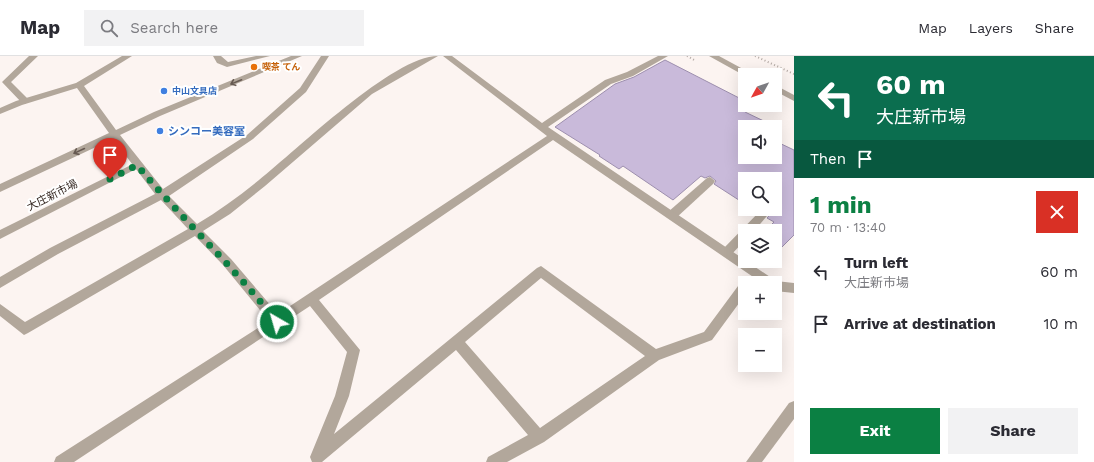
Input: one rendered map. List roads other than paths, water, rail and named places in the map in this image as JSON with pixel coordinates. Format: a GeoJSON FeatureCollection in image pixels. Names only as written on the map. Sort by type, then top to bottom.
{"type":"FeatureCollection","features":[{"type":"Feature","properties":{"kind":"street"},"geometry":{"type":"LineString","coordinates":[[25,101],[6,82],[34,56]]}},
{"type":"Feature","properties":{"kind":"street"},"geometry":{"type":"LineString","coordinates":[[0,111],[25,101],[79,85],[128,56]]}},
{"type":"Feature","properties":{"kind":"street"},"geometry":{"type":"LineString","coordinates":[[217,56],[220,61],[227,65],[266,56]]}},
{"type":"Feature","properties":{"kind":"street"},"geometry":{"type":"LineString","coordinates":[[0,283],[54,251],[162,195],[250,137],[302,90],[325,56]]}},
{"type":"Feature","properties":{"kind":"street"},"geometry":{"type":"LineString","coordinates":[[0,309],[24,329],[196,230],[226,211],[262,184],[369,92],[407,69],[434,56]]}},
{"type":"Feature","properties":{"kind":"street"},"geometry":{"type":"LineString","coordinates":[[447,56],[553,136],[760,276]]}},
{"type":"Feature","properties":{"kind":"street"},"geometry":{"type":"LineString","coordinates":[[542,127],[608,82],[630,74],[664,56]]}},
{"type":"Feature","properties":{"kind":"street"},"geometry":{"type":"LineString","coordinates":[[713,56],[738,69]]}},
{"type":"Feature","properties":{"kind":"street"},"geometry":{"type":"LineString","coordinates":[[0,188],[174,107],[292,57]]}},
{"type":"Feature","properties":{"kind":"street"},"geometry":{"type":"LineString","coordinates":[[79,85],[137,165],[162,195],[227,262],[277,322]]}},
{"type":"Feature","properties":{"kind":"street"},"geometry":{"type":"LineString","coordinates":[[782,92],[794,98]]}},
{"type":"Feature","properties":{"kind":"street"},"geometry":{"type":"LineString","coordinates":[[61,462],[76,458],[553,136]]}},
{"type":"Feature","properties":{"kind":"street","name":"大庄新市場"},"geometry":{"type":"LineString","coordinates":[[0,235],[137,165]]}},
{"type":"Feature","properties":{"kind":"street"},"geometry":{"type":"LineString","coordinates":[[672,215],[710,181]]}},
{"type":"Feature","properties":{"kind":"street"},"geometry":{"type":"LineString","coordinates":[[754,224],[761,216]]}},
{"type":"Feature","properties":{"kind":"street"},"geometry":{"type":"LineString","coordinates":[[727,252],[738,240]]}},
{"type":"Feature","properties":{"kind":"street"},"geometry":{"type":"LineString","coordinates":[[316,459],[541,271],[655,356]]}},
{"type":"Feature","properties":{"kind":"street"},"geometry":{"type":"LineString","coordinates":[[753,276],[756,273]]}},
{"type":"Feature","properties":{"kind":"street"},"geometry":{"type":"LineString","coordinates":[[782,287],[794,288]]}},
{"type":"Feature","properties":{"kind":"street"},"geometry":{"type":"LineString","coordinates":[[493,462],[539,437],[655,356],[708,336],[738,295]]}},
{"type":"Feature","properties":{"kind":"street"},"geometry":{"type":"LineString","coordinates":[[311,299],[354,350],[342,396],[316,459]]}},
{"type":"Feature","properties":{"kind":"street"},"geometry":{"type":"LineString","coordinates":[[457,342],[539,437]]}},
{"type":"Feature","properties":{"kind":"street"},"geometry":{"type":"LineString","coordinates":[[753,462],[794,408]]}},
{"type":"Feature","properties":{"kind":"place","name":"喫茶 てん"},"geometry":{"type":"Point","coordinates":[254,67]}},
{"type":"Feature","properties":{"kind":"place","name":"中山文具店"},"geometry":{"type":"Point","coordinates":[164,91]}},
{"type":"Feature","properties":{"kind":"place","name":"シンコー美容室"},"geometry":{"type":"Point","coordinates":[160,131]}}]}
